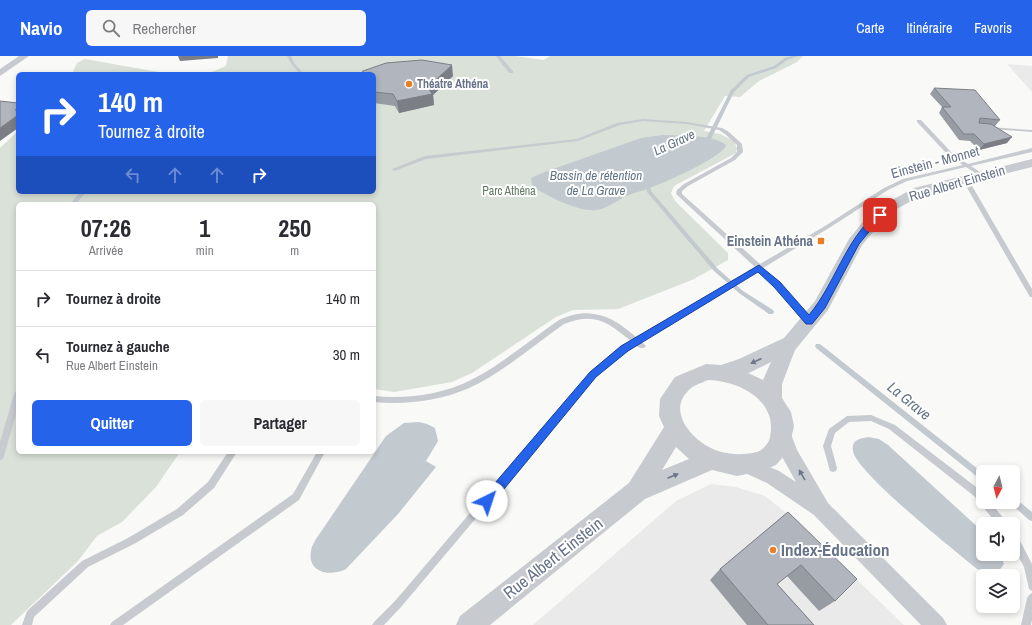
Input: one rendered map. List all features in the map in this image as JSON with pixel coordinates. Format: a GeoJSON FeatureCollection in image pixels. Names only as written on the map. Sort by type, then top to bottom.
{"type":"FeatureCollection","features":[{"type":"Feature","properties":{"kind":"street"},"geometry":{"type":"LineString","coordinates":[[0,73],[25,56]]}},
{"type":"Feature","properties":{"kind":"street","name":"Rue Albert Einstein"},"geometry":{"type":"LineString","coordinates":[[772,400],[772,384],[788,346],[822,305],[855,243],[873,221],[902,199],[966,172],[981,175],[1032,163]]}},
{"type":"Feature","properties":{"kind":"street","name":"Rue Albert Einstein"},"geometry":{"type":"LineString","coordinates":[[723,372],[744,366],[788,346]]}},
{"type":"Feature","properties":{"kind":"street"},"geometry":{"type":"LineString","coordinates":[[783,434],[778,448],[766,459],[749,466],[730,466],[711,460],[696,452],[684,441],[675,429],[670,412],[672,396],[679,384],[691,376],[706,372],[723,372],[742,377],[759,387],[772,400],[779,411],[783,434],[789,453],[821,508],[930,623]]}},
{"type":"Feature","properties":{"kind":"street","name":"Rue Albert Einstein"},"geometry":{"type":"LineString","coordinates":[[637,491],[675,429]]}},
{"type":"Feature","properties":{"kind":"street","name":"Rue Albert Einstein"},"geometry":{"type":"LineString","coordinates":[[469,625],[637,491],[711,460]]}},
{"type":"Feature","properties":{"kind":"street"},"geometry":{"type":"LineString","coordinates":[[749,466],[773,477],[821,508]]}},
{"type":"Feature","properties":{"kind":"lane"},"geometry":{"type":"LineString","coordinates":[[289,56],[301,72]]}},
{"type":"Feature","properties":{"kind":"lane"},"geometry":{"type":"LineString","coordinates":[[498,56],[511,72]]}},
{"type":"Feature","properties":{"kind":"lane"},"geometry":{"type":"LineString","coordinates":[[395,169],[425,158],[578,140],[619,124],[643,120],[670,121],[720,130],[735,139],[740,145],[740,152],[733,159],[686,185],[679,191],[679,194],[777,284],[809,322]]}},
{"type":"Feature","properties":{"kind":"lane"},"geometry":{"type":"LineString","coordinates":[[919,121],[966,172],[1032,295]]}},
{"type":"Feature","properties":{"kind":"lane"},"geometry":{"type":"LineString","coordinates":[[985,128],[1032,131]]}},
{"type":"Feature","properties":{"kind":"lane","name":"Einstein - Monnet"},"geometry":{"type":"LineString","coordinates":[[377,625],[398,604],[593,374],[624,348],[639,344],[706,299],[886,189],[905,180],[966,172],[1032,150]]}},
{"type":"Feature","properties":{"kind":"lane"},"geometry":{"type":"LineString","coordinates":[[75,202],[81,194]]}},
{"type":"Feature","properties":{"kind":"lane"},"geometry":{"type":"LineString","coordinates":[[376,398],[393,401],[433,395],[455,389],[475,381],[562,322],[572,317],[585,315],[599,316],[614,323],[639,344]]}},
{"type":"Feature","properties":{"kind":"lane"},"geometry":{"type":"LineString","coordinates":[[0,456],[16,401]]}},
{"type":"Feature","properties":{"kind":"lane"},"geometry":{"type":"LineString","coordinates":[[833,468],[827,446],[832,431],[847,419],[870,418],[892,427],[976,492]]}},
{"type":"Feature","properties":{"kind":"lane"},"geometry":{"type":"LineString","coordinates":[[115,625],[296,497],[320,454]]}},
{"type":"Feature","properties":{"kind":"lane"},"geometry":{"type":"LineString","coordinates":[[27,625],[30,614],[85,564],[131,541],[180,512],[211,485],[229,456]]}},
{"type":"Feature","properties":{"kind":"lane"},"geometry":{"type":"LineString","coordinates":[[991,509],[997,517]]}},
{"type":"Feature","properties":{"kind":"lane"},"geometry":{"type":"LineString","coordinates":[[1020,550],[1028,566],[1032,586]]}},
{"type":"Feature","properties":{"kind":"lane"},"geometry":{"type":"LineString","coordinates":[[1026,625],[1032,598]]}},
{"type":"Feature","properties":{"kind":"shaded area"},"geometry":{"type":"Polygon","coordinates":[[[1007,64],[1032,66],[1032,92],[1007,64]]]}},
{"type":"Feature","properties":{"kind":"shaded area"},"geometry":{"type":"Polygon","coordinates":[[[711,484],[736,487],[765,496],[795,520],[904,625],[533,625],[676,501],[711,484]]]}},
{"type":"Feature","properties":{"kind":"green space","name":"Parc Athéna"},"geometry":{"type":"Polygon","coordinates":[[[228,56],[515,56],[544,60],[550,56],[803,56],[797,62],[759,81],[740,97],[725,96],[704,131],[720,134],[734,141],[737,148],[736,153],[674,186],[671,193],[675,201],[728,253],[728,260],[692,280],[618,309],[573,310],[556,317],[472,373],[452,382],[394,392],[376,389],[376,202],[16,202],[16,454],[179,454],[156,487],[122,522],[97,536],[78,561],[11,625],[0,625],[0,148],[16,133],[16,194],[376,194],[376,72],[211,72],[226,66],[228,56]]]}},
{"type":"Feature","properties":{"kind":"green space"},"geometry":{"type":"Polygon","coordinates":[[[85,59],[159,72],[73,72],[77,63],[85,59]]]}},
{"type":"Feature","properties":{"kind":"water","name":"Bassin de rétention de La Grave"},"geometry":{"type":"Polygon","coordinates":[[[663,135],[705,137],[720,141],[726,145],[723,150],[715,156],[681,175],[646,190],[633,193],[608,206],[596,210],[581,209],[572,206],[533,187],[531,178],[542,173],[641,138],[663,135]]]}},
{"type":"Feature","properties":{"kind":"water"},"geometry":{"type":"Polygon","coordinates":[[[419,422],[435,428],[438,441],[426,461],[436,467],[398,514],[346,569],[334,573],[321,571],[316,568],[311,558],[311,550],[316,539],[374,454],[376,454],[376,451],[386,436],[404,423],[419,422]]]}},
{"type":"Feature","properties":{"kind":"water"},"geometry":{"type":"Polygon","coordinates":[[[868,437],[879,439],[888,445],[976,526],[976,561],[1003,561],[1004,564],[1000,569],[977,569],[888,493],[858,461],[853,451],[854,442],[868,437]]]}},
{"type":"Feature","properties":{"kind":"building"},"geometry":{"type":"Polygon","coordinates":[[[422,60],[452,65],[428,87],[432,94],[397,101],[393,94],[376,92],[376,72],[362,72],[386,63],[422,60]]]}},
{"type":"Feature","properties":{"kind":"building"},"geometry":{"type":"Polygon","coordinates":[[[934,88],[975,90],[1000,120],[980,118],[979,123],[991,124],[1012,137],[984,144],[974,134],[964,134],[942,107],[951,107],[934,88]]]}},
{"type":"Feature","properties":{"kind":"building"},"geometry":{"type":"Polygon","coordinates":[[[0,101],[16,103],[16,116],[0,128],[0,101]]]}},
{"type":"Feature","properties":{"kind":"building","name":"Index-Éducation"},"geometry":{"type":"Polygon","coordinates":[[[788,512],[857,579],[835,601],[801,565],[777,584],[814,625],[768,625],[720,569],[788,512]]]}},
{"type":"Feature","properties":{"kind":"waterway","name":"La Grave"},"geometry":{"type":"LineString","coordinates":[[702,141],[709,138],[732,91],[748,76],[775,67],[786,59],[796,56]]}},
{"type":"Feature","properties":{"kind":"waterway","name":"La Grave"},"geometry":{"type":"LineString","coordinates":[[647,180],[649,191],[716,270],[741,292],[771,312]]}},
{"type":"Feature","properties":{"kind":"waterway","name":"La Grave"},"geometry":{"type":"LineString","coordinates":[[818,346],[976,471]]}},
{"type":"Feature","properties":{"kind":"waterway","name":"La Grave"},"geometry":{"type":"LineString","coordinates":[[1020,507],[1032,517]]}},
{"type":"Feature","properties":{"kind":"place","name":"Théatre Athéna"},"geometry":{"type":"Point","coordinates":[409,84]}},
{"type":"Feature","properties":{"kind":"place","name":"Einstein Athéna"},"geometry":{"type":"Point","coordinates":[821,241]}},
{"type":"Feature","properties":{"kind":"place","name":"Index-Éducation"},"geometry":{"type":"Point","coordinates":[773,550]}},
{"type":"Feature","properties":{"kind":"route"},"geometry":{"type":"LineString","coordinates":[[487,501],[593,374],[624,348],[759,268],[777,284],[809,322],[822,305],[855,243],[873,221],[880,215]]}}]}
